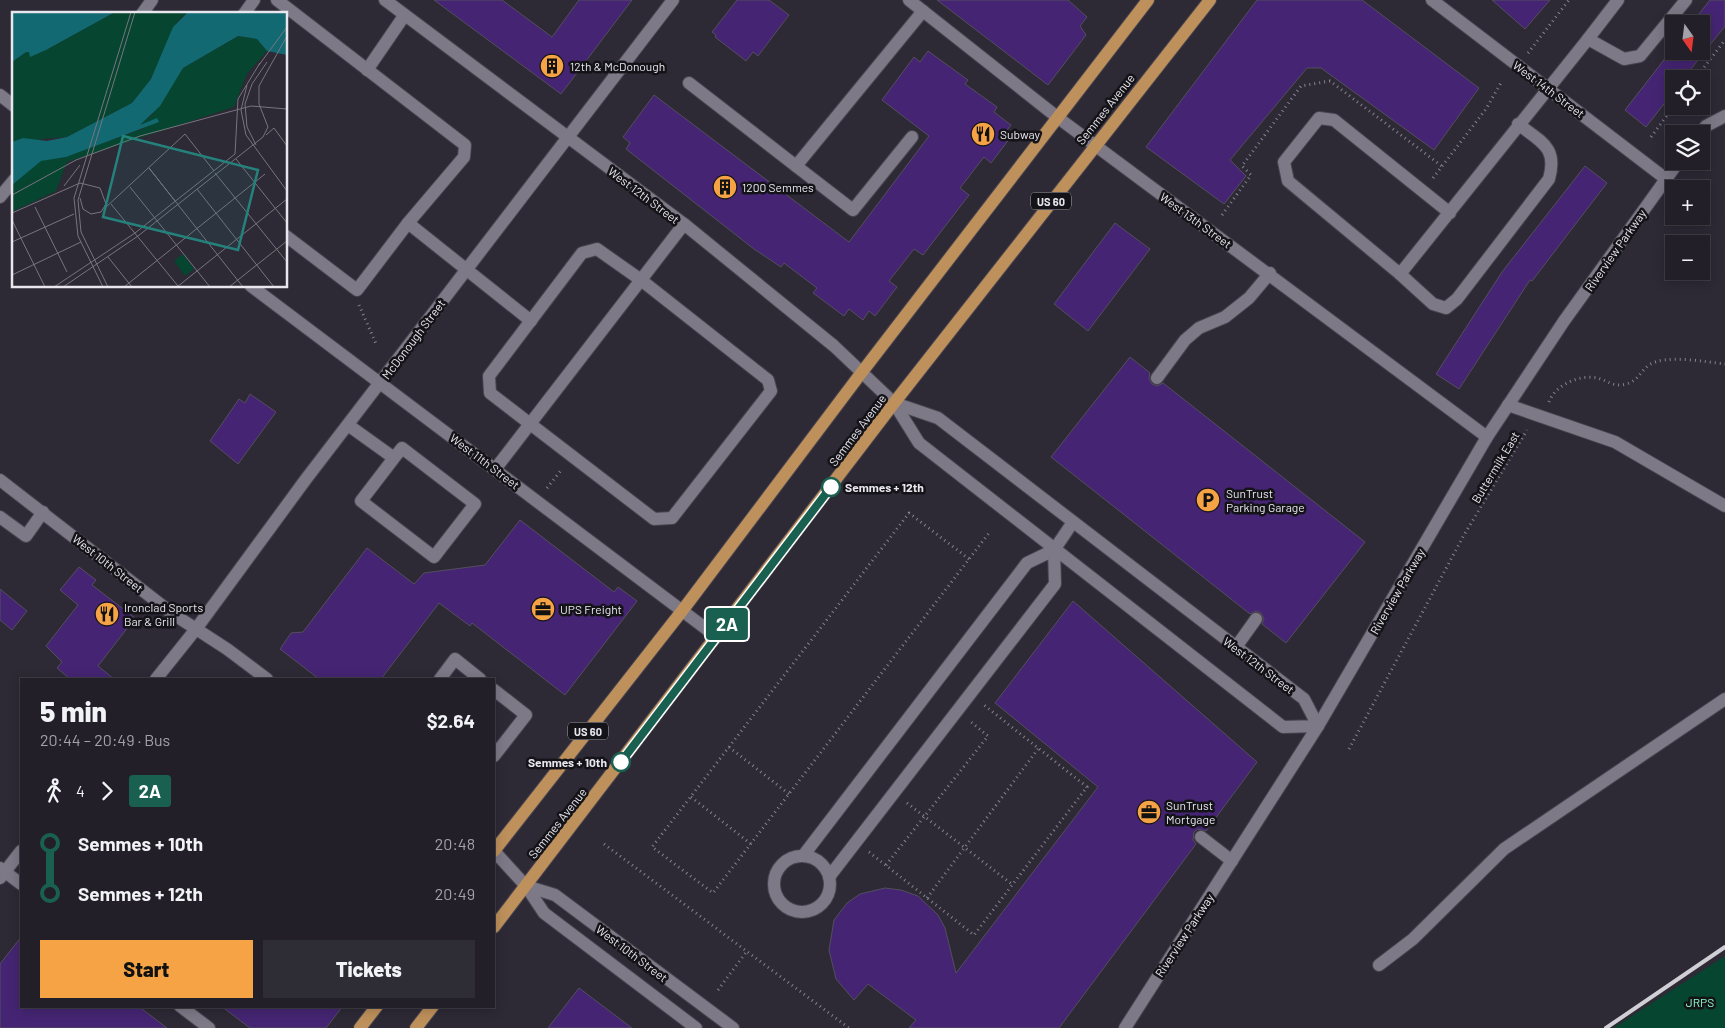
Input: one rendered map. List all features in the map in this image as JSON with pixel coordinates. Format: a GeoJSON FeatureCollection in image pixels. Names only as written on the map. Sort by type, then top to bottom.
{"type":"FeatureCollection","features":[{"type":"Feature","properties":{"kind":"main road","name":"US 60"},"geometry":{"type":"LineString","coordinates":[[495,850],[682,611],[1056,117],[1148,0]]}},
{"type":"Feature","properties":{"kind":"main road","name":"Semmes Avenue"},"geometry":{"type":"LineString","coordinates":[[495,926],[717,638],[894,403],[1094,145],[1210,0]]}},
{"type":"Feature","properties":{"kind":"main road"},"geometry":{"type":"LineString","coordinates":[[360,1028],[375,1008]]}},
{"type":"Feature","properties":{"kind":"main road"},"geometry":{"type":"LineString","coordinates":[[416,1028],[431,1008]]}},
{"type":"Feature","properties":{"kind":"street"},"geometry":{"type":"LineString","coordinates":[[143,12],[152,0]]}},
{"type":"Feature","properties":{"kind":"street"},"geometry":{"type":"LineString","coordinates":[[245,12],[254,0]]}},
{"type":"Feature","properties":{"kind":"street"},"geometry":{"type":"LineString","coordinates":[[277,0],[464,144],[464,157],[408,223],[357,290],[288,238]]}},
{"type":"Feature","properties":{"kind":"street","name":"West 12th Street"},"geometry":{"type":"LineString","coordinates":[[385,0],[684,224],[834,346],[894,403],[918,443],[1054,550],[1283,726],[1318,726],[1304,699],[938,418],[894,403]]}},
{"type":"Feature","properties":{"kind":"street","name":"McDonough Street"},"geometry":{"type":"LineString","coordinates":[[157,678],[196,629],[379,383],[673,0]]}},
{"type":"Feature","properties":{"kind":"street","name":"West 13th Street"},"geometry":{"type":"LineString","coordinates":[[909,0],[1056,117],[1270,273],[1487,436]]}},
{"type":"Feature","properties":{"kind":"street","name":"West 14th Street"},"geometry":{"type":"LineString","coordinates":[[1432,0],[1666,178]]}},
{"type":"Feature","properties":{"kind":"street"},"geometry":{"type":"LineString","coordinates":[[1400,274],[1450,213],[1518,124],[1550,89],[1618,0]]}},
{"type":"Feature","properties":{"kind":"street"},"geometry":{"type":"LineString","coordinates":[[1588,39],[1624,59],[1640,56],[1686,0]]}},
{"type":"Feature","properties":{"kind":"street"},"geometry":{"type":"LineString","coordinates":[[796,166],[923,11]]}},
{"type":"Feature","properties":{"kind":"street"},"geometry":{"type":"LineString","coordinates":[[367,70],[404,16]]}},
{"type":"Feature","properties":{"kind":"street"},"geometry":{"type":"LineString","coordinates":[[689,83],[853,210],[912,137]]}},
{"type":"Feature","properties":{"kind":"street"},"geometry":{"type":"LineString","coordinates":[[0,95],[12,104]]}},
{"type":"Feature","properties":{"kind":"street"},"geometry":{"type":"LineString","coordinates":[[1708,125],[1725,116]]}},
{"type":"Feature","properties":{"kind":"street"},"geometry":{"type":"LineString","coordinates":[[1450,213],[1334,120],[1319,118],[1284,162],[1288,182],[1400,274],[1433,304],[1446,308],[1457,299],[1549,179],[1553,164],[1549,148],[1518,124]]}},
{"type":"Feature","properties":{"kind":"street","name":"Riverview Parkway"},"geometry":{"type":"LineString","coordinates":[[1125,1028],[1318,726],[1487,436],[1672,170]]}},
{"type":"Feature","properties":{"kind":"street"},"geometry":{"type":"LineString","coordinates":[[0,197],[12,182]]}},
{"type":"Feature","properties":{"kind":"street"},"geometry":{"type":"LineString","coordinates":[[408,223],[531,321]]}},
{"type":"Feature","properties":{"kind":"street"},"geometry":{"type":"LineString","coordinates":[[496,468],[684,224]]}},
{"type":"Feature","properties":{"kind":"street"},"geometry":{"type":"LineString","coordinates":[[597,249],[641,280],[768,380],[770,391],[672,518],[654,519],[529,425],[490,393],[489,376],[582,253],[597,249]]}},
{"type":"Feature","properties":{"kind":"street"},"geometry":{"type":"LineString","coordinates":[[1156,378],[1185,340],[1199,328],[1231,312],[1249,298],[1270,273]]}},
{"type":"Feature","properties":{"kind":"street","name":"West 11th Street"},"geometry":{"type":"LineString","coordinates":[[254,288],[379,383],[496,468],[717,638]]}},
{"type":"Feature","properties":{"kind":"street"},"geometry":{"type":"LineString","coordinates":[[1508,405],[1616,442],[1725,506]]}},
{"type":"Feature","properties":{"kind":"street"},"geometry":{"type":"LineString","coordinates":[[348,425],[394,458]]}},
{"type":"Feature","properties":{"kind":"street"},"geometry":{"type":"LineString","coordinates":[[402,448],[475,504],[434,557],[361,501],[394,458],[402,448]]}},
{"type":"Feature","properties":{"kind":"street","name":"West 10th Street"},"geometry":{"type":"LineString","coordinates":[[0,480],[173,614],[266,678]]}},
{"type":"Feature","properties":{"kind":"street"},"geometry":{"type":"LineString","coordinates":[[0,517],[26,536],[43,512]]}},
{"type":"Feature","properties":{"kind":"street"},"geometry":{"type":"LineString","coordinates":[[803,856],[1027,563],[1054,550],[1073,522]]}},
{"type":"Feature","properties":{"kind":"street"},"geometry":{"type":"LineString","coordinates":[[829,877],[1055,584],[1054,550]]}},
{"type":"Feature","properties":{"kind":"street"},"geometry":{"type":"LineString","coordinates":[[1236,647],[1256,619]]}},
{"type":"Feature","properties":{"kind":"street"},"geometry":{"type":"LineString","coordinates":[[441,678],[455,660],[479,678]]}},
{"type":"Feature","properties":{"kind":"street"},"geometry":{"type":"LineString","coordinates":[[495,691],[526,715],[495,755]]}},
{"type":"Feature","properties":{"kind":"street"},"geometry":{"type":"LineString","coordinates":[[1379,965],[1413,939],[1504,849],[1725,699]]}},
{"type":"Feature","properties":{"kind":"street"},"geometry":{"type":"LineString","coordinates":[[1201,837],[1232,861]]}},
{"type":"Feature","properties":{"kind":"street"},"geometry":{"type":"LineString","coordinates":[[20,852],[2,873],[20,883]]}},
{"type":"Feature","properties":{"kind":"street","name":"West 10th Street"},"geometry":{"type":"LineString","coordinates":[[495,852],[526,886],[544,913],[696,1028]]}},
{"type":"Feature","properties":{"kind":"street"},"geometry":{"type":"LineString","coordinates":[[803,856],[818,860],[824,866],[829,877],[828,893],[816,908],[800,911],[783,904],[774,889],[777,871],[790,858],[803,856]]}},
{"type":"Feature","properties":{"kind":"street","name":"West 10th Street"},"geometry":{"type":"LineString","coordinates":[[526,886],[555,895],[734,1028]]}},
{"type":"Feature","properties":{"kind":"street"},"geometry":{"type":"LineString","coordinates":[[183,1008],[208,1028]]}},
{"type":"Feature","properties":{"kind":"path"},"geometry":{"type":"LineString","coordinates":[[1526,56],[1569,0]]}},
{"type":"Feature","properties":{"kind":"path"},"geometry":{"type":"LineString","coordinates":[[1702,70],[1725,40]]}},
{"type":"Feature","properties":{"kind":"path"},"geometry":{"type":"LineString","coordinates":[[1436,186],[1431,181],[1486,109],[1502,82]]}},
{"type":"Feature","properties":{"kind":"path"},"geometry":{"type":"LineString","coordinates":[[1651,137],[1667,115]]}},
{"type":"Feature","properties":{"kind":"path"},"geometry":{"type":"LineString","coordinates":[[360,310],[377,346]]}},
{"type":"Feature","properties":{"kind":"path","name":"Buttermilk East"},"geometry":{"type":"LineString","coordinates":[[1349,749],[1464,535],[1531,424],[1544,418],[1552,395],[1567,384],[1583,377],[1598,378],[1613,385],[1625,385],[1639,379],[1648,366],[1660,361],[1725,364]]}},
{"type":"Feature","properties":{"kind":"path"},"geometry":{"type":"LineString","coordinates":[[545,491],[564,466]]}},
{"type":"Feature","properties":{"kind":"path"},"geometry":{"type":"LineString","coordinates":[[970,559],[909,513],[652,847],[713,893],[970,559],[989,533]]}},
{"type":"Feature","properties":{"kind":"path"},"geometry":{"type":"LineString","coordinates":[[856,842],[974,935],[1087,787],[982,704],[978,709]]}},
{"type":"Feature","properties":{"kind":"path"},"geometry":{"type":"LineString","coordinates":[[886,865],[988,736],[969,721],[974,715]]}},
{"type":"Feature","properties":{"kind":"path"},"geometry":{"type":"LineString","coordinates":[[729,747],[789,794]]}},
{"type":"Feature","properties":{"kind":"path"},"geometry":{"type":"LineString","coordinates":[[927,898],[1038,749]]}},
{"type":"Feature","properties":{"kind":"path"},"geometry":{"type":"LineString","coordinates":[[691,797],[751,844]]}},
{"type":"Feature","properties":{"kind":"path"},"geometry":{"type":"LineString","coordinates":[[904,801],[1013,885]]}},
{"type":"Feature","properties":{"kind":"path"},"geometry":{"type":"LineString","coordinates":[[604,844],[849,1028]]}},
{"type":"Feature","properties":{"kind":"path"},"geometry":{"type":"LineString","coordinates":[[718,990],[747,951]]}},
{"type":"Feature","properties":{"kind":"green space","name":"JRPS"},"geometry":{"type":"Polygon","coordinates":[[[1725,956],[1725,1028],[1613,1028],[1621,1023],[1725,956]]]}},
{"type":"Feature","properties":{"kind":"building","name":"12th & McDonough"},"geometry":{"type":"Polygon","coordinates":[[[434,0],[502,0],[552,37],[579,0],[632,0],[561,94],[434,0]]]}},
{"type":"Feature","properties":{"kind":"building"},"geometry":{"type":"Polygon","coordinates":[[[737,0],[769,0],[789,15],[758,56],[753,52],[746,61],[715,37],[716,35],[712,32],[737,0]]]}},
{"type":"Feature","properties":{"kind":"building"},"geometry":{"type":"Polygon","coordinates":[[[937,0],[1068,0],[1087,17],[1080,26],[1086,35],[1048,85],[937,0]]]}},
{"type":"Feature","properties":{"kind":"building"},"geometry":{"type":"Polygon","coordinates":[[[1257,0],[1362,0],[1479,88],[1434,150],[1321,68],[1307,68],[1230,160],[1246,176],[1224,204],[1146,147],[1257,0]]]}},
{"type":"Feature","properties":{"kind":"building"},"geometry":{"type":"Polygon","coordinates":[[[1492,0],[1550,0],[1525,29],[1492,0]]]}},
{"type":"Feature","properties":{"kind":"building"},"geometry":{"type":"Polygon","coordinates":[[[1710,0],[1725,0],[1725,26],[1710,45],[1710,15],[1698,15],[1710,0]]]}},
{"type":"Feature","properties":{"kind":"building","name":"1200 Semmes"},"geometry":{"type":"Polygon","coordinates":[[[928,51],[968,80],[965,84],[997,107],[994,112],[1011,125],[1004,134],[1010,138],[991,163],[984,157],[960,188],[969,195],[923,255],[914,249],[889,281],[897,287],[875,316],[869,311],[863,320],[849,309],[844,316],[813,293],[817,288],[784,263],[781,267],[754,249],[626,149],[630,143],[623,137],[654,95],[849,242],[929,136],[882,100],[914,57],[920,62],[928,51]]]}},
{"type":"Feature","properties":{"kind":"building"},"geometry":{"type":"Polygon","coordinates":[[[1665,59],[1698,60],[1690,70],[1665,70],[1665,103],[1646,127],[1625,110],[1665,59]]]}},
{"type":"Feature","properties":{"kind":"building"},"geometry":{"type":"Polygon","coordinates":[[[1585,166],[1607,183],[1532,281],[1530,280],[1459,389],[1436,374],[1502,272],[1585,166]]]}},
{"type":"Feature","properties":{"kind":"building"},"geometry":{"type":"Polygon","coordinates":[[[1115,223],[1150,249],[1088,331],[1054,304],[1115,223]]]}},
{"type":"Feature","properties":{"kind":"building","name":"SunTrust Parking Garage"},"geometry":{"type":"Polygon","coordinates":[[[1130,357],[1150,373],[1149,378],[1152,384],[1157,386],[1163,383],[1365,542],[1286,643],[1262,624],[1264,619],[1261,613],[1256,611],[1250,614],[1051,457],[1130,357]]]}},
{"type":"Feature","properties":{"kind":"building"},"geometry":{"type":"Polygon","coordinates":[[[250,394],[276,412],[238,464],[210,441],[239,399],[245,403],[250,394]]]}},
{"type":"Feature","properties":{"kind":"building","name":"UPS Freight"},"geometry":{"type":"Polygon","coordinates":[[[520,520],[614,592],[618,587],[637,601],[565,695],[472,623],[470,626],[439,603],[382,678],[318,678],[280,649],[291,633],[303,632],[367,548],[414,584],[424,573],[485,565],[520,520]]]}},
{"type":"Feature","properties":{"kind":"building"},"geometry":{"type":"Polygon","coordinates":[[[79,567],[96,580],[92,585],[135,618],[98,666],[113,678],[69,678],[57,668],[62,662],[46,646],[78,605],[60,590],[79,567]]]}},
{"type":"Feature","properties":{"kind":"building"},"geometry":{"type":"Polygon","coordinates":[[[0,589],[27,611],[12,630],[0,620],[0,589]]]}},
{"type":"Feature","properties":{"kind":"building","name":"SunTrust Mortgage"},"geometry":{"type":"Polygon","coordinates":[[[1073,601],[1257,762],[1206,831],[1198,829],[1194,832],[1193,840],[1196,844],[1059,1028],[909,1028],[916,1020],[868,984],[854,1000],[836,979],[829,950],[834,920],[847,903],[860,894],[885,888],[901,890],[918,896],[938,915],[945,928],[956,973],[1098,787],[995,703],[1073,601]]]}},
{"type":"Feature","properties":{"kind":"building"},"geometry":{"type":"Polygon","coordinates":[[[20,938],[20,1008],[141,1008],[167,1028],[0,1028],[0,964],[20,938]]]}},
{"type":"Feature","properties":{"kind":"building"},"geometry":{"type":"Polygon","coordinates":[[[579,988],[632,1028],[548,1028],[579,988]]]}},
{"type":"Feature","properties":{"kind":"building"},"geometry":{"type":"Polygon","coordinates":[[[224,1008],[341,1008],[326,1028],[250,1028],[224,1008]]]}},
{"type":"Feature","properties":{"kind":"railway"},"geometry":{"type":"LineString","coordinates":[[1606,1028],[1725,947]]}},
{"type":"Feature","properties":{"kind":"bus line","name":"2A"},"geometry":{"type":"LineString","coordinates":[[621,762],[831,487]]}},
{"type":"Feature","properties":{"kind":"place","name":"12th & McDonough"},"geometry":{"type":"Point","coordinates":[552,66]}},
{"type":"Feature","properties":{"kind":"place","name":"Subway"},"geometry":{"type":"Point","coordinates":[983,134]}},
{"type":"Feature","properties":{"kind":"place","name":"1200 Semmes"},"geometry":{"type":"Point","coordinates":[725,187]}},
{"type":"Feature","properties":{"kind":"place","name":"Semmes + 12th"},"geometry":{"type":"Point","coordinates":[831,487]}},
{"type":"Feature","properties":{"kind":"place","name":"SunTrust Parking Garage"},"geometry":{"type":"Point","coordinates":[1208,500]}},
{"type":"Feature","properties":{"kind":"place","name":"UPS Freight"},"geometry":{"type":"Point","coordinates":[543,609]}},
{"type":"Feature","properties":{"kind":"place","name":"Ironclad Sports Bar & Grill"},"geometry":{"type":"Point","coordinates":[107,614]}},
{"type":"Feature","properties":{"kind":"place","name":"Semmes + 10th"},"geometry":{"type":"Point","coordinates":[621,762]}},
{"type":"Feature","properties":{"kind":"place","name":"SunTrust Mortgage"},"geometry":{"type":"Point","coordinates":[1149,812]}}]}
